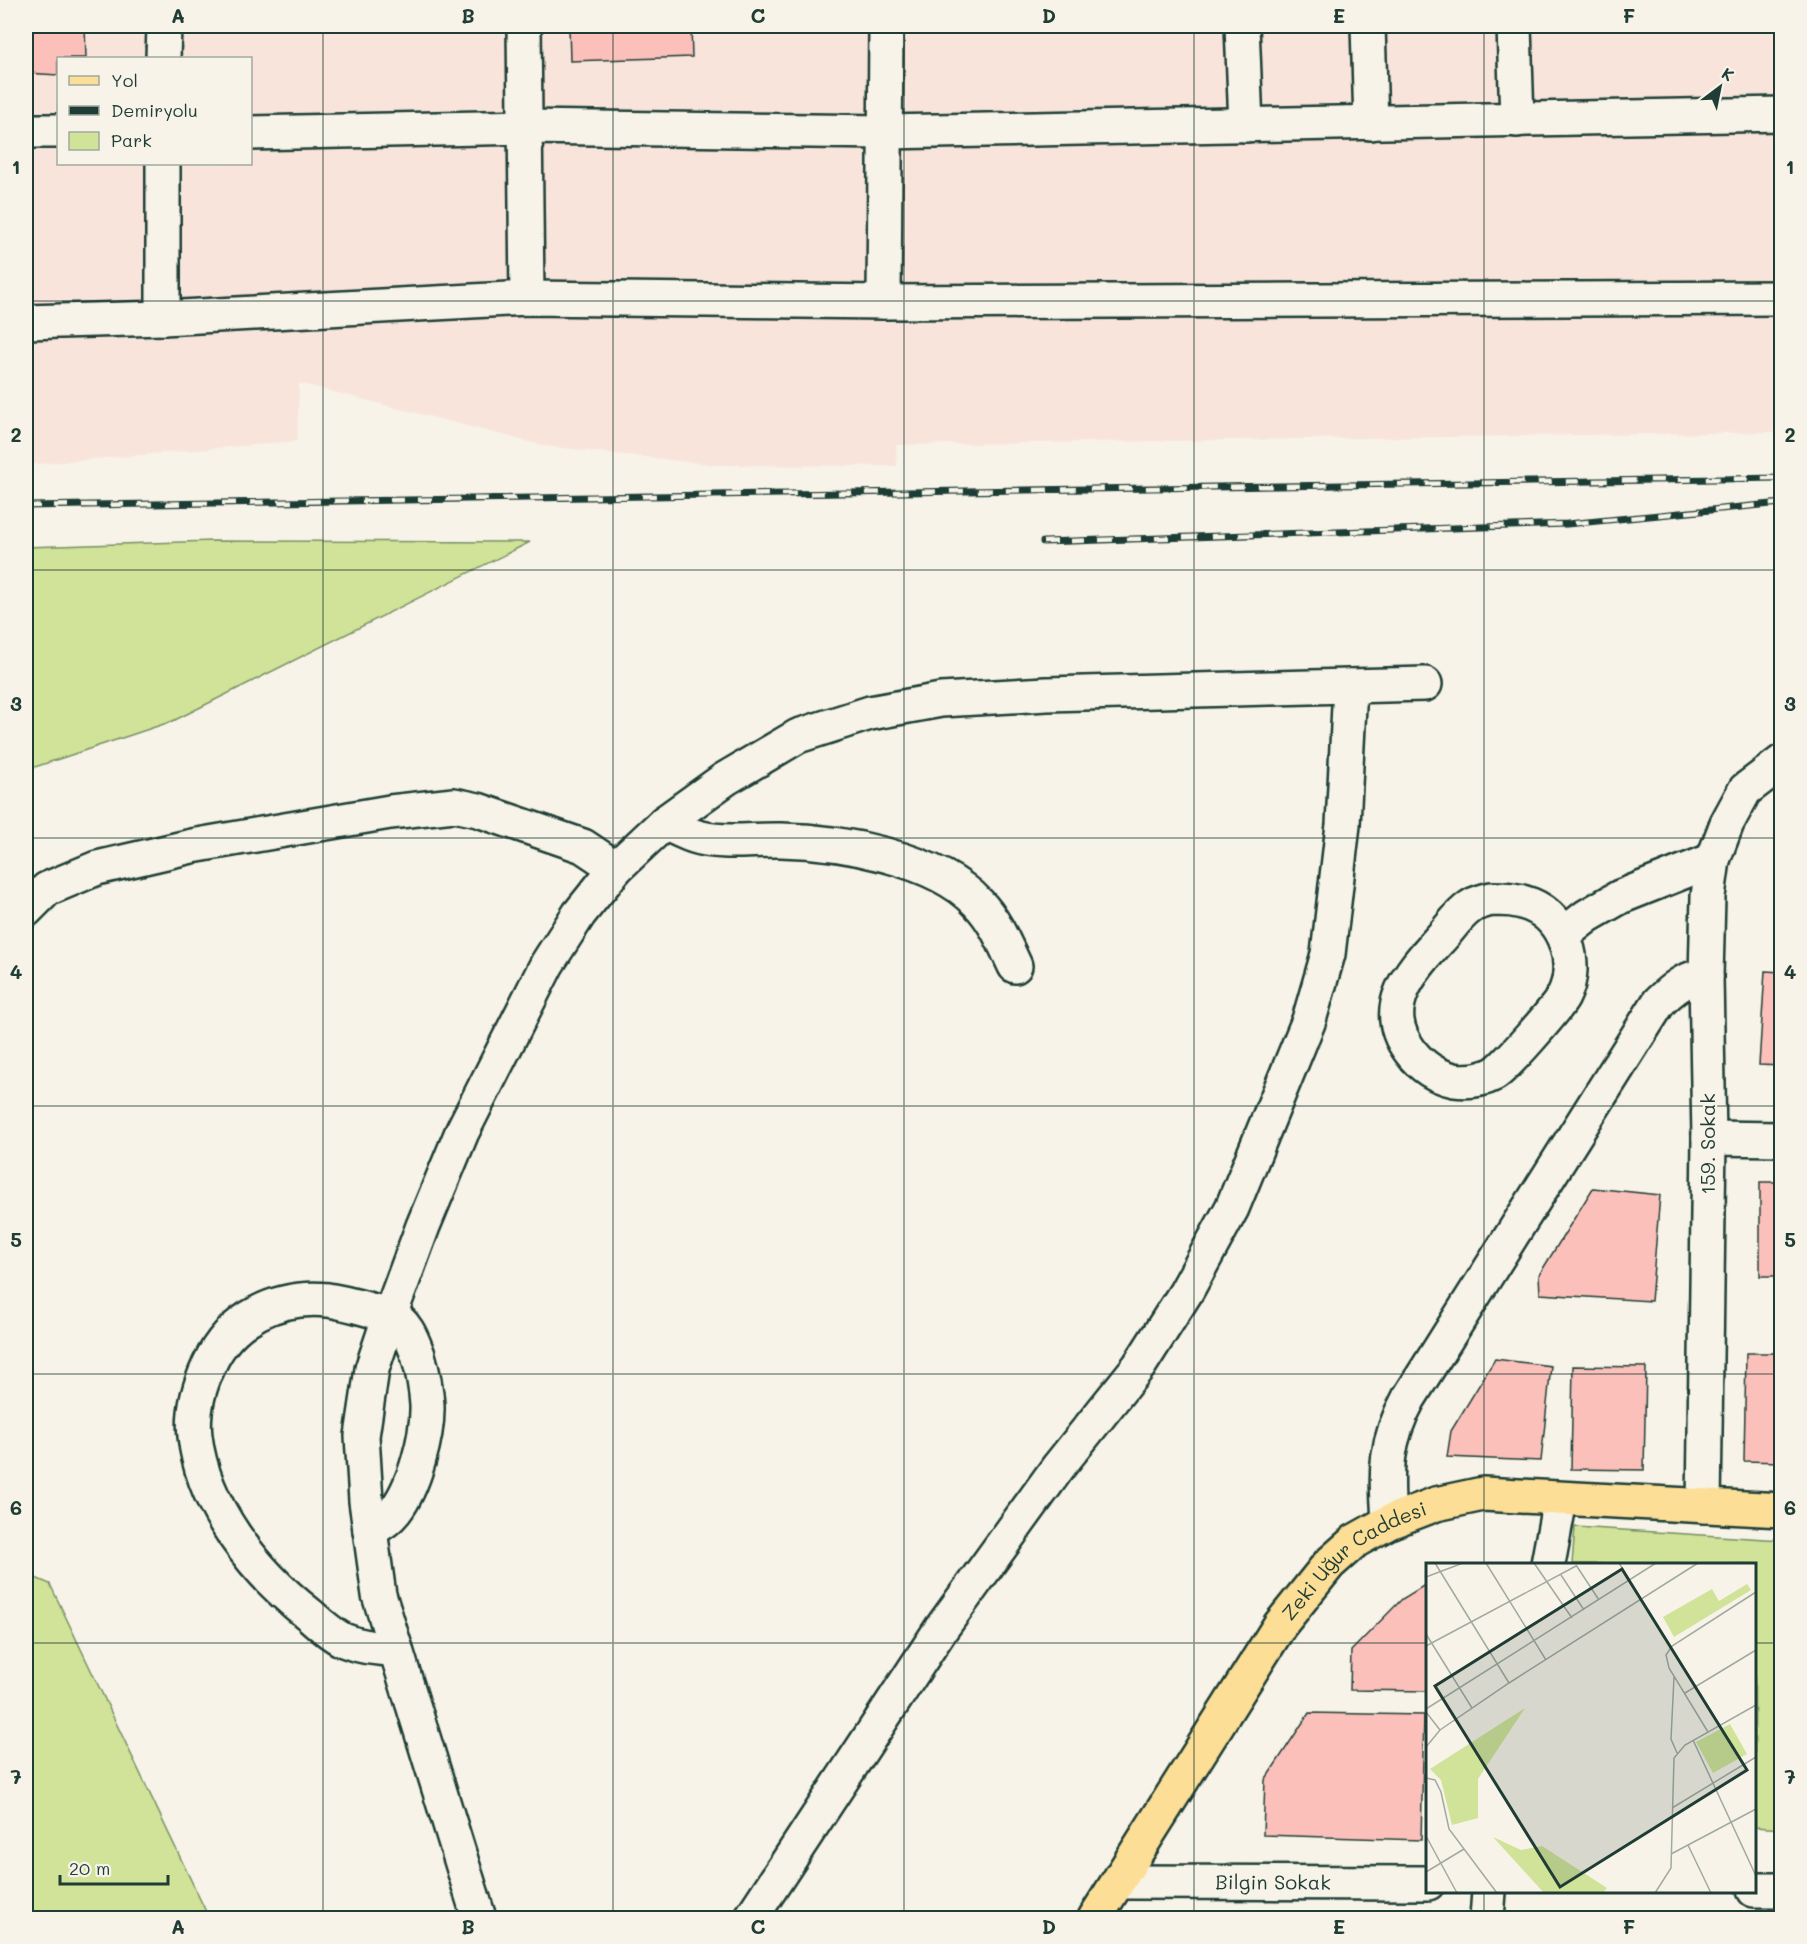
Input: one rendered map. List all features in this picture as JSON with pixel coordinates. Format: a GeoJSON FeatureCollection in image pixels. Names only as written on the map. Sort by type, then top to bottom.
{"type":"FeatureCollection","features":[{"type":"Feature","properties":{"kind":"main road","name":"Zeki Uğur Caddesi"},"geometry":{"type":"LineString","coordinates":[[1095,1918],[1280,1625],[1329,1564],[1355,1541],[1389,1522],[1436,1504],[1483,1494],[1560,1500],[1782,1510]]}},
{"type":"Feature","properties":{"kind":"street"},"geometry":{"type":"LineString","coordinates":[[163,57],[164,26]]}},
{"type":"Feature","properties":{"kind":"street"},"geometry":{"type":"LineString","coordinates":[[524,26],[526,298]]}},
{"type":"Feature","properties":{"kind":"street"},"geometry":{"type":"LineString","coordinates":[[884,302],[886,26]]}},
{"type":"Feature","properties":{"kind":"street"},"geometry":{"type":"LineString","coordinates":[[1242,26],[1246,125]]}},
{"type":"Feature","properties":{"kind":"street"},"geometry":{"type":"LineString","coordinates":[[1368,26],[1371,123]]}},
{"type":"Feature","properties":{"kind":"street"},"geometry":{"type":"LineString","coordinates":[[1514,26],[1517,120]]}},
{"type":"Feature","properties":{"kind":"street"},"geometry":{"type":"LineString","coordinates":[[252,133],[525,127],[885,132],[1782,114]]}},
{"type":"Feature","properties":{"kind":"street"},"geometry":{"type":"LineString","coordinates":[[26,130],[57,132]]}},
{"type":"Feature","properties":{"kind":"street"},"geometry":{"type":"LineString","coordinates":[[163,165],[163,318]]}},
{"type":"Feature","properties":{"kind":"street"},"geometry":{"type":"LineString","coordinates":[[26,322],[163,318],[526,298],[884,302],[1782,298]]}},
{"type":"Feature","properties":{"kind":"street"},"geometry":{"type":"LineString","coordinates":[[480,1918],[379,1595],[370,1530],[362,1436],[372,1369],[423,1226],[462,1132],[547,964],[579,914],[616,868],[664,823],[725,779],[798,736],[870,713],[941,700],[1047,694],[1425,684]]}},
{"type":"Feature","properties":{"kind":"street"},"geometry":{"type":"LineString","coordinates":[[751,1918],[941,1629],[1059,1466],[1139,1366],[1186,1292],[1232,1208],[1310,1020],[1328,954],[1343,825],[1350,686]]}},
{"type":"Feature","properties":{"kind":"street","name":"159. Sokak"},"geometry":{"type":"LineString","coordinates":[[1704,1506],[1709,1138],[1706,977],[1708,896],[1713,860],[1727,823],[1745,790],[1782,762]]}},
{"type":"Feature","properties":{"kind":"street"},"geometry":{"type":"LineString","coordinates":[[26,909],[47,889],[97,868],[204,844],[390,812],[454,805],[478,810],[583,846],[616,868]]}},
{"type":"Feature","properties":{"kind":"street"},"geometry":{"type":"LineString","coordinates":[[664,823],[694,837],[720,840],[822,842],[882,854],[927,869],[962,888],[979,903],[1015,966]]}},
{"type":"Feature","properties":{"kind":"street"},"geometry":{"type":"LineString","coordinates":[[1563,935],[1587,916],[1620,897],[1713,860]]}},
{"type":"Feature","properties":{"kind":"street"},"geometry":{"type":"LineString","coordinates":[[1491,899],[1512,899],[1533,905],[1550,917],[1563,935],[1569,955],[1570,976],[1563,997],[1551,1014],[1497,1073],[1477,1080],[1455,1080],[1435,1074],[1417,1062],[1405,1045],[1398,1024],[1398,1003],[1404,983],[1416,965],[1470,906],[1491,899]]}},
{"type":"Feature","properties":{"kind":"street"},"geometry":{"type":"LineString","coordinates":[[1389,1522],[1388,1450],[1400,1414],[1409,1398],[1659,1002],[1679,985],[1699,976],[1706,977]]}},
{"type":"Feature","properties":{"kind":"street"},"geometry":{"type":"LineString","coordinates":[[1709,1138],[1782,1139]]}},
{"type":"Feature","properties":{"kind":"street"},"geometry":{"type":"LineString","coordinates":[[370,1530],[382,1524],[394,1512],[405,1494],[421,1449],[426,1418],[426,1389],[416,1351],[403,1324],[390,1315],[344,1303],[311,1299],[274,1305],[252,1314],[234,1328],[221,1343],[201,1384],[195,1410],[195,1434],[199,1458],[212,1493],[229,1527],[262,1573],[285,1596],[340,1638],[358,1646],[377,1649],[396,1648]]}},
{"type":"Feature","properties":{"kind":"street"},"geometry":{"type":"LineString","coordinates":[[1548,1563],[1560,1500]]}},
{"type":"Feature","properties":{"kind":"street","name":"Bilgin Sokak"},"geometry":{"type":"LineString","coordinates":[[1119,1882],[1426,1883]]}},
{"type":"Feature","properties":{"kind":"street"},"geometry":{"type":"LineString","coordinates":[[1756,1890],[1782,1890]]}},
{"type":"Feature","properties":{"kind":"street"},"geometry":{"type":"LineString","coordinates":[[1487,1918],[1489,1893]]}},
{"type":"Feature","properties":{"kind":"shaded area"},"geometry":{"type":"Polygon","coordinates":[[[26,26],[1781,26],[1781,432],[896,445],[897,466],[717,465],[545,446],[299,383],[297,441],[26,465],[26,26]]]}},
{"type":"Feature","properties":{"kind":"green space"},"geometry":{"type":"Polygon","coordinates":[[[213,541],[530,542],[173,721],[26,770],[26,547],[213,541]]]}},
{"type":"Feature","properties":{"kind":"green space"},"geometry":{"type":"Polygon","coordinates":[[[1575,1527],[1781,1540],[1781,1829],[1756,1827],[1756,1563],[1572,1563],[1575,1527]]]}},
{"type":"Feature","properties":{"kind":"green space"},"geometry":{"type":"Polygon","coordinates":[[[26,1574],[50,1584],[209,1918],[26,1918],[26,1574]]]}},
{"type":"Feature","properties":{"kind":"building"},"geometry":{"type":"Polygon","coordinates":[[[26,26],[85,26],[86,57],[57,57],[57,75],[26,73],[26,26]]]}},
{"type":"Feature","properties":{"kind":"building"},"geometry":{"type":"Polygon","coordinates":[[[569,26],[691,26],[692,57],[570,61],[569,26]]]}},
{"type":"Feature","properties":{"kind":"building"},"geometry":{"type":"Polygon","coordinates":[[[1765,971],[1782,972],[1782,1066],[1759,1065],[1765,971]]]}},
{"type":"Feature","properties":{"kind":"building"},"geometry":{"type":"Polygon","coordinates":[[[1760,1182],[1782,1182],[1782,1276],[1760,1276],[1760,1182]]]}},
{"type":"Feature","properties":{"kind":"building"},"geometry":{"type":"Polygon","coordinates":[[[1593,1188],[1660,1195],[1651,1301],[1540,1294],[1539,1275],[1593,1188]]]}},
{"type":"Feature","properties":{"kind":"building"},"geometry":{"type":"Polygon","coordinates":[[[1746,1353],[1782,1353],[1782,1462],[1744,1461],[1746,1353]]]}},
{"type":"Feature","properties":{"kind":"building"},"geometry":{"type":"Polygon","coordinates":[[[1495,1359],[1551,1366],[1541,1461],[1447,1457],[1451,1431],[1495,1359]]]}},
{"type":"Feature","properties":{"kind":"building"},"geometry":{"type":"Polygon","coordinates":[[[1573,1366],[1646,1367],[1644,1470],[1571,1469],[1573,1366]]]}},
{"type":"Feature","properties":{"kind":"building"},"geometry":{"type":"Polygon","coordinates":[[[1426,1584],[1426,1691],[1350,1690],[1351,1651],[1402,1599],[1426,1584]]]}},
{"type":"Feature","properties":{"kind":"building"},"geometry":{"type":"Polygon","coordinates":[[[1309,1713],[1424,1715],[1421,1840],[1263,1835],[1265,1780],[1309,1713]]]}},
{"type":"Feature","properties":{"kind":"building"},"geometry":{"type":"Polygon","coordinates":[[[1192,1913],[1239,1918],[1182,1918],[1192,1913]]]}},
{"type":"Feature","properties":{"kind":"railway"},"geometry":{"type":"LineString","coordinates":[[26,506],[1782,478]]}},
{"type":"Feature","properties":{"kind":"railway"},"geometry":{"type":"LineString","coordinates":[[1043,542],[1567,524],[1782,503]]}}]}
